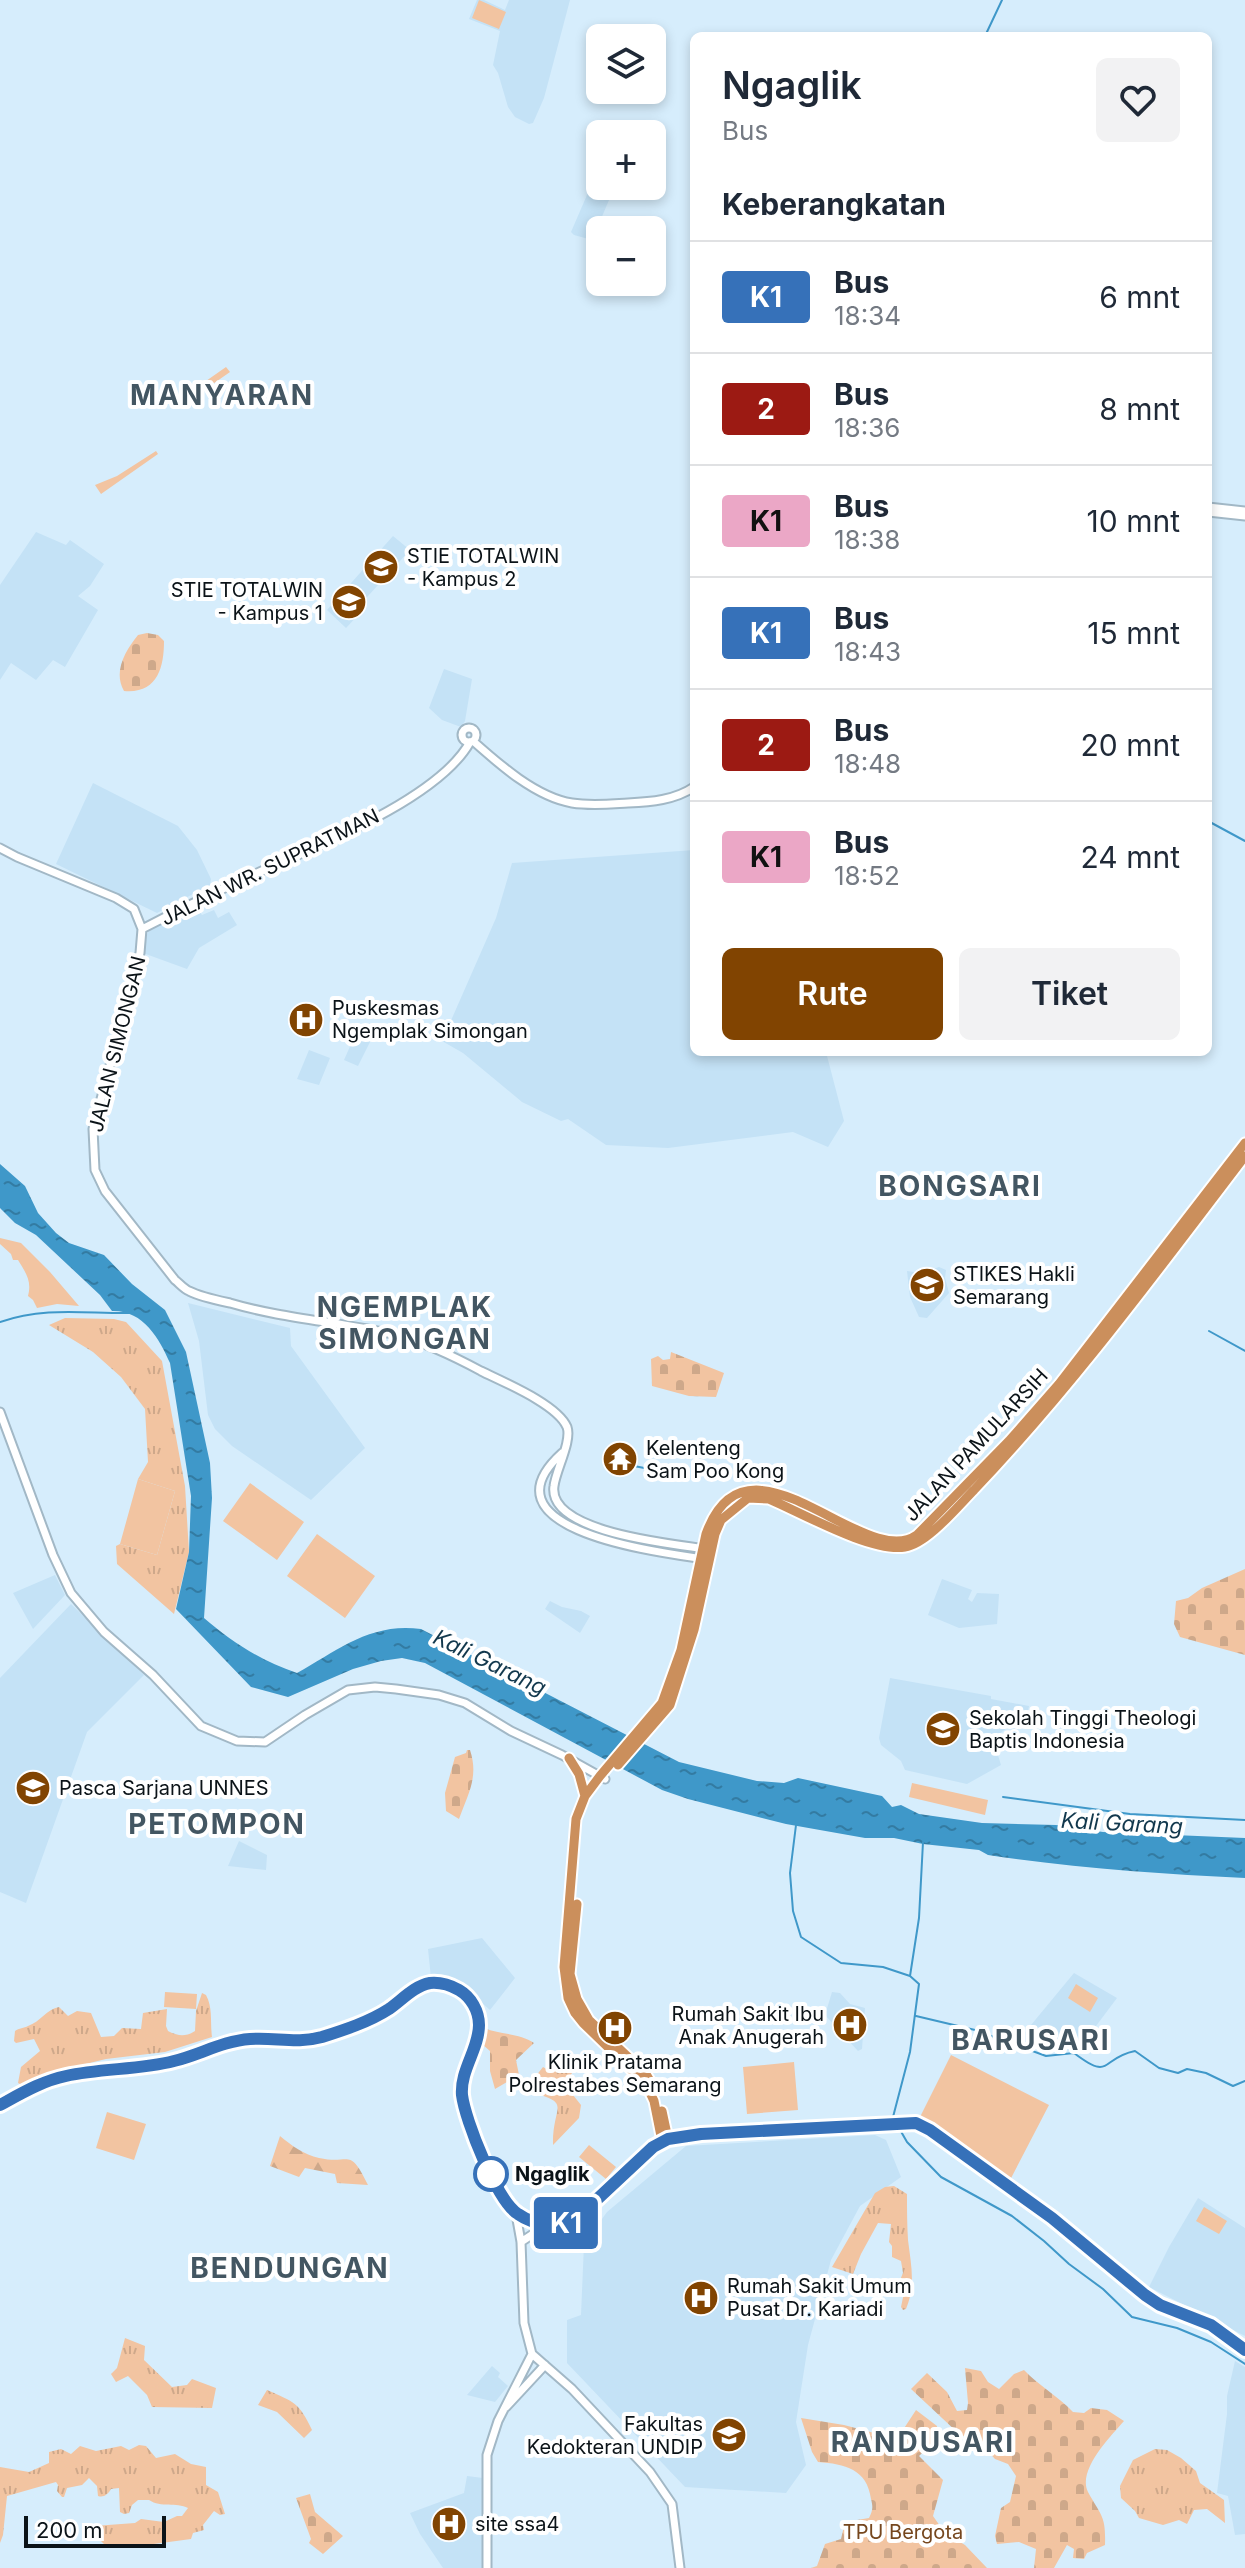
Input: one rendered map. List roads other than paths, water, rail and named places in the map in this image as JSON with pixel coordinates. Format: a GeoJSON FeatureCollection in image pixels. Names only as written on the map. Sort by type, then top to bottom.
{"type":"FeatureCollection","features":[{"type":"Feature","properties":{"kind":"highway","name":"JALAN PAMULARSIH"},"geometry":{"type":"LineString","coordinates":[[604,1776],[670,1705],[706,1554],[710,1522],[716,1512],[738,1494],[754,1489],[794,1500],[882,1538],[907,1540],[917,1535],[1009,1441],[1059,1384],[1245,1143]]}},
{"type":"Feature","properties":{"kind":"highway","name":"JALAN PAMULARSIH"},"geometry":{"type":"LineString","coordinates":[[706,1554],[725,1514],[752,1497],[769,1499],[876,1546],[912,1546],[922,1539],[981,1482],[1061,1393],[1245,1156]]}},
{"type":"Feature","properties":{"kind":"highway"},"geometry":{"type":"LineString","coordinates":[[569,1758],[579,1774],[585,1796]]}},
{"type":"Feature","properties":{"kind":"highway"},"geometry":{"type":"LineString","coordinates":[[604,1776],[585,1796],[575,1826],[570,1974],[582,2011],[608,2043],[646,2074],[659,2096],[665,2140]]}},
{"type":"Feature","properties":{"kind":"highway"},"geometry":{"type":"LineString","coordinates":[[576,1853],[585,1810],[604,1776]]}},
{"type":"Feature","properties":{"kind":"highway"},"geometry":{"type":"LineString","coordinates":[[0,2105],[38,2085],[62,2077],[173,2062],[247,2039],[294,2042],[320,2038],[370,2019],[420,1986],[443,1983],[463,1993],[474,2004],[478,2034],[462,2086],[465,2116],[492,2175],[516,2214],[548,2224],[561,2225],[576,2219],[665,2140],[701,2134],[919,2124],[1052,2218],[1145,2295],[1160,2305],[1211,2325],[1245,2350]]}},
{"type":"Feature","properties":{"kind":"main road"},"geometry":{"type":"LineString","coordinates":[[1212,510],[1245,514]]}},
{"type":"Feature","properties":{"kind":"main road","name":"JALAN WR. SUPRATMAN"},"geometry":{"type":"LineString","coordinates":[[142,929],[193,902],[363,825],[434,782],[471,742],[505,769],[569,803],[607,805],[652,802],[690,788]]}},
{"type":"Feature","properties":{"kind":"main road","name":"JALAN SIMONGAN"},"geometry":{"type":"LineString","coordinates":[[0,848],[116,898],[134,909],[142,929],[140,953],[93,1129],[93,1153],[95,1170],[102,1185],[175,1280],[186,1291],[215,1300],[258,1311],[399,1336],[452,1356],[551,1410],[563,1421],[568,1433],[554,1491],[562,1509],[593,1526],[706,1554]]}},
{"type":"Feature","properties":{"kind":"main road"},"geometry":{"type":"LineString","coordinates":[[0,1412],[53,1555],[71,1593],[104,1632],[153,1675],[201,1726],[237,1741],[265,1742],[338,1695],[358,1688],[385,1688],[439,1695],[465,1703],[511,1731],[604,1776]]}},
{"type":"Feature","properties":{"kind":"main road"},"geometry":{"type":"LineString","coordinates":[[562,1453],[545,1470],[539,1490],[542,1504],[553,1515],[573,1527],[625,1545],[651,1551],[706,1554]]}},
{"type":"Feature","properties":{"kind":"main road"},"geometry":{"type":"LineString","coordinates":[[516,2214],[521,2242],[524,2318],[532,2354],[572,2389],[650,2472],[672,2504],[680,2568]]}},
{"type":"Feature","properties":{"kind":"main road"},"geometry":{"type":"LineString","coordinates":[[521,2242],[548,2224]]}},
{"type":"Feature","properties":{"kind":"main road"},"geometry":{"type":"LineString","coordinates":[[487,2568],[487,2455],[494,2430],[532,2354]]}},
{"type":"Feature","properties":{"kind":"main road"},"geometry":{"type":"LineString","coordinates":[[505,2408],[545,2365]]}},
{"type":"Feature","properties":{"kind":"water"},"geometry":{"type":"Polygon","coordinates":[[[0,1164],[25,1186],[38,1213],[56,1233],[69,1243],[104,1255],[132,1284],[165,1310],[186,1352],[210,1463],[212,1498],[204,1618],[248,1650],[297,1673],[341,1647],[371,1634],[403,1628],[421,1629],[679,1762],[757,1781],[784,1783],[798,1778],[882,1796],[892,1807],[901,1805],[919,1814],[982,1823],[1245,1838],[1245,1878],[1084,1867],[988,1855],[979,1850],[894,1838],[865,1838],[786,1824],[688,1799],[662,1790],[425,1663],[402,1658],[353,1669],[288,1697],[251,1687],[176,1609],[189,1552],[191,1496],[166,1354],[141,1320],[133,1315],[112,1311],[100,1295],[36,1235],[15,1223],[0,1208],[0,1164]]]}},
{"type":"Feature","properties":{"kind":"waterway"},"geometry":{"type":"LineString","coordinates":[[987,32],[1002,0]]}},
{"type":"Feature","properties":{"kind":"waterway"},"geometry":{"type":"LineString","coordinates":[[1212,823],[1245,841]]}},
{"type":"Feature","properties":{"kind":"waterway"},"geometry":{"type":"LineString","coordinates":[[0,1322],[50,1312],[133,1313]]}},
{"type":"Feature","properties":{"kind":"waterway"},"geometry":{"type":"LineString","coordinates":[[1209,1331],[1245,1351]]}},
{"type":"Feature","properties":{"kind":"waterway"},"geometry":{"type":"LineString","coordinates":[[613,1462],[660,1471]]}},
{"type":"Feature","properties":{"kind":"waterway","name":"Kali Garang"},"geometry":{"type":"LineString","coordinates":[[1003,1797],[1130,1814],[1245,1820]]}},
{"type":"Feature","properties":{"kind":"waterway"},"geometry":{"type":"LineString","coordinates":[[796,1825],[790,1873],[793,1911],[801,1937],[841,1963],[883,1967],[910,1976]]}},
{"type":"Feature","properties":{"kind":"waterway"},"geometry":{"type":"LineString","coordinates":[[894,2119],[910,2052],[919,1984],[910,1976],[919,1918],[923,1842]]}},
{"type":"Feature","properties":{"kind":"waterway"},"geometry":{"type":"LineString","coordinates":[[916,2016],[975,2030],[1046,2056],[1074,2053],[1095,2066],[1106,2066],[1116,2058],[1135,2051],[1159,2068],[1178,2073],[1187,2069],[1206,2073],[1233,2086],[1245,2081]]}},
{"type":"Feature","properties":{"kind":"waterway"},"geometry":{"type":"LineString","coordinates":[[899,2128],[907,2142],[941,2177],[1012,2216],[1103,2289],[1132,2317],[1177,2328],[1211,2342],[1245,2364]]}},
{"type":"Feature","properties":{"kind":"place","name":"STIE TOTALWIN - Kampus 2"},"geometry":{"type":"Point","coordinates":[381,567]}},
{"type":"Feature","properties":{"kind":"place","name":"STIE TOTALWIN - Kampus 1"},"geometry":{"type":"Point","coordinates":[349,602]}},
{"type":"Feature","properties":{"kind":"place","name":"Puskesmas Ngemplak Simongan"},"geometry":{"type":"Point","coordinates":[306,1020]}},
{"type":"Feature","properties":{"kind":"place","name":"STIKES Hakli Semarang"},"geometry":{"type":"Point","coordinates":[927,1285]}},
{"type":"Feature","properties":{"kind":"place","name":"Kelenteng Sam Poo Kong"},"geometry":{"type":"Point","coordinates":[620,1459]}},
{"type":"Feature","properties":{"kind":"place","name":"Sekolah Tinggi Theologi Baptis Indonesia"},"geometry":{"type":"Point","coordinates":[943,1729]}},
{"type":"Feature","properties":{"kind":"place","name":"Pasca Sarjana UNNES"},"geometry":{"type":"Point","coordinates":[33,1788]}},
{"type":"Feature","properties":{"kind":"place","name":"Rumah Sakit Ibu Anak Anugerah"},"geometry":{"type":"Point","coordinates":[850,2025]}},
{"type":"Feature","properties":{"kind":"place","name":"Klinik Pratama Polrestabes Semarang"},"geometry":{"type":"Point","coordinates":[615,2028]}},
{"type":"Feature","properties":{"kind":"place","name":"Ngaglik"},"geometry":{"type":"Point","coordinates":[491,2174]}},
{"type":"Feature","properties":{"kind":"place","name":"Rumah Sakit Umum Pusat Dr. Kariadi"},"geometry":{"type":"Point","coordinates":[701,2298]}},
{"type":"Feature","properties":{"kind":"place","name":"Fakultas Kedokteran UNDIP"},"geometry":{"type":"Point","coordinates":[729,2435]}},
{"type":"Feature","properties":{"kind":"place","name":"site ssa4"},"geometry":{"type":"Point","coordinates":[449,2524]}},
{"type":"Feature","properties":{"kind":"district","name":"MANYARAN"},"geometry":{"type":"Point","coordinates":[222,395]}},
{"type":"Feature","properties":{"kind":"district","name":"BONGSARI"},"geometry":{"type":"Point","coordinates":[960,1186]}},
{"type":"Feature","properties":{"kind":"district","name":"NGEMPLAK SIMONGAN"},"geometry":{"type":"Point","coordinates":[405,1323]}},
{"type":"Feature","properties":{"kind":"district","name":"PETOMPON"},"geometry":{"type":"Point","coordinates":[217,1824]}},
{"type":"Feature","properties":{"kind":"district","name":"BARUSARI"},"geometry":{"type":"Point","coordinates":[1031,2040]}},
{"type":"Feature","properties":{"kind":"district","name":"BENDUNGAN"},"geometry":{"type":"Point","coordinates":[290,2268]}},
{"type":"Feature","properties":{"kind":"district","name":"RANDUSARI"},"geometry":{"type":"Point","coordinates":[923,2442]}},
{"type":"Feature","properties":{"kind":"park label","name":"TPU Bergota"},"geometry":{"type":"Point","coordinates":[903,2532]}}]}
